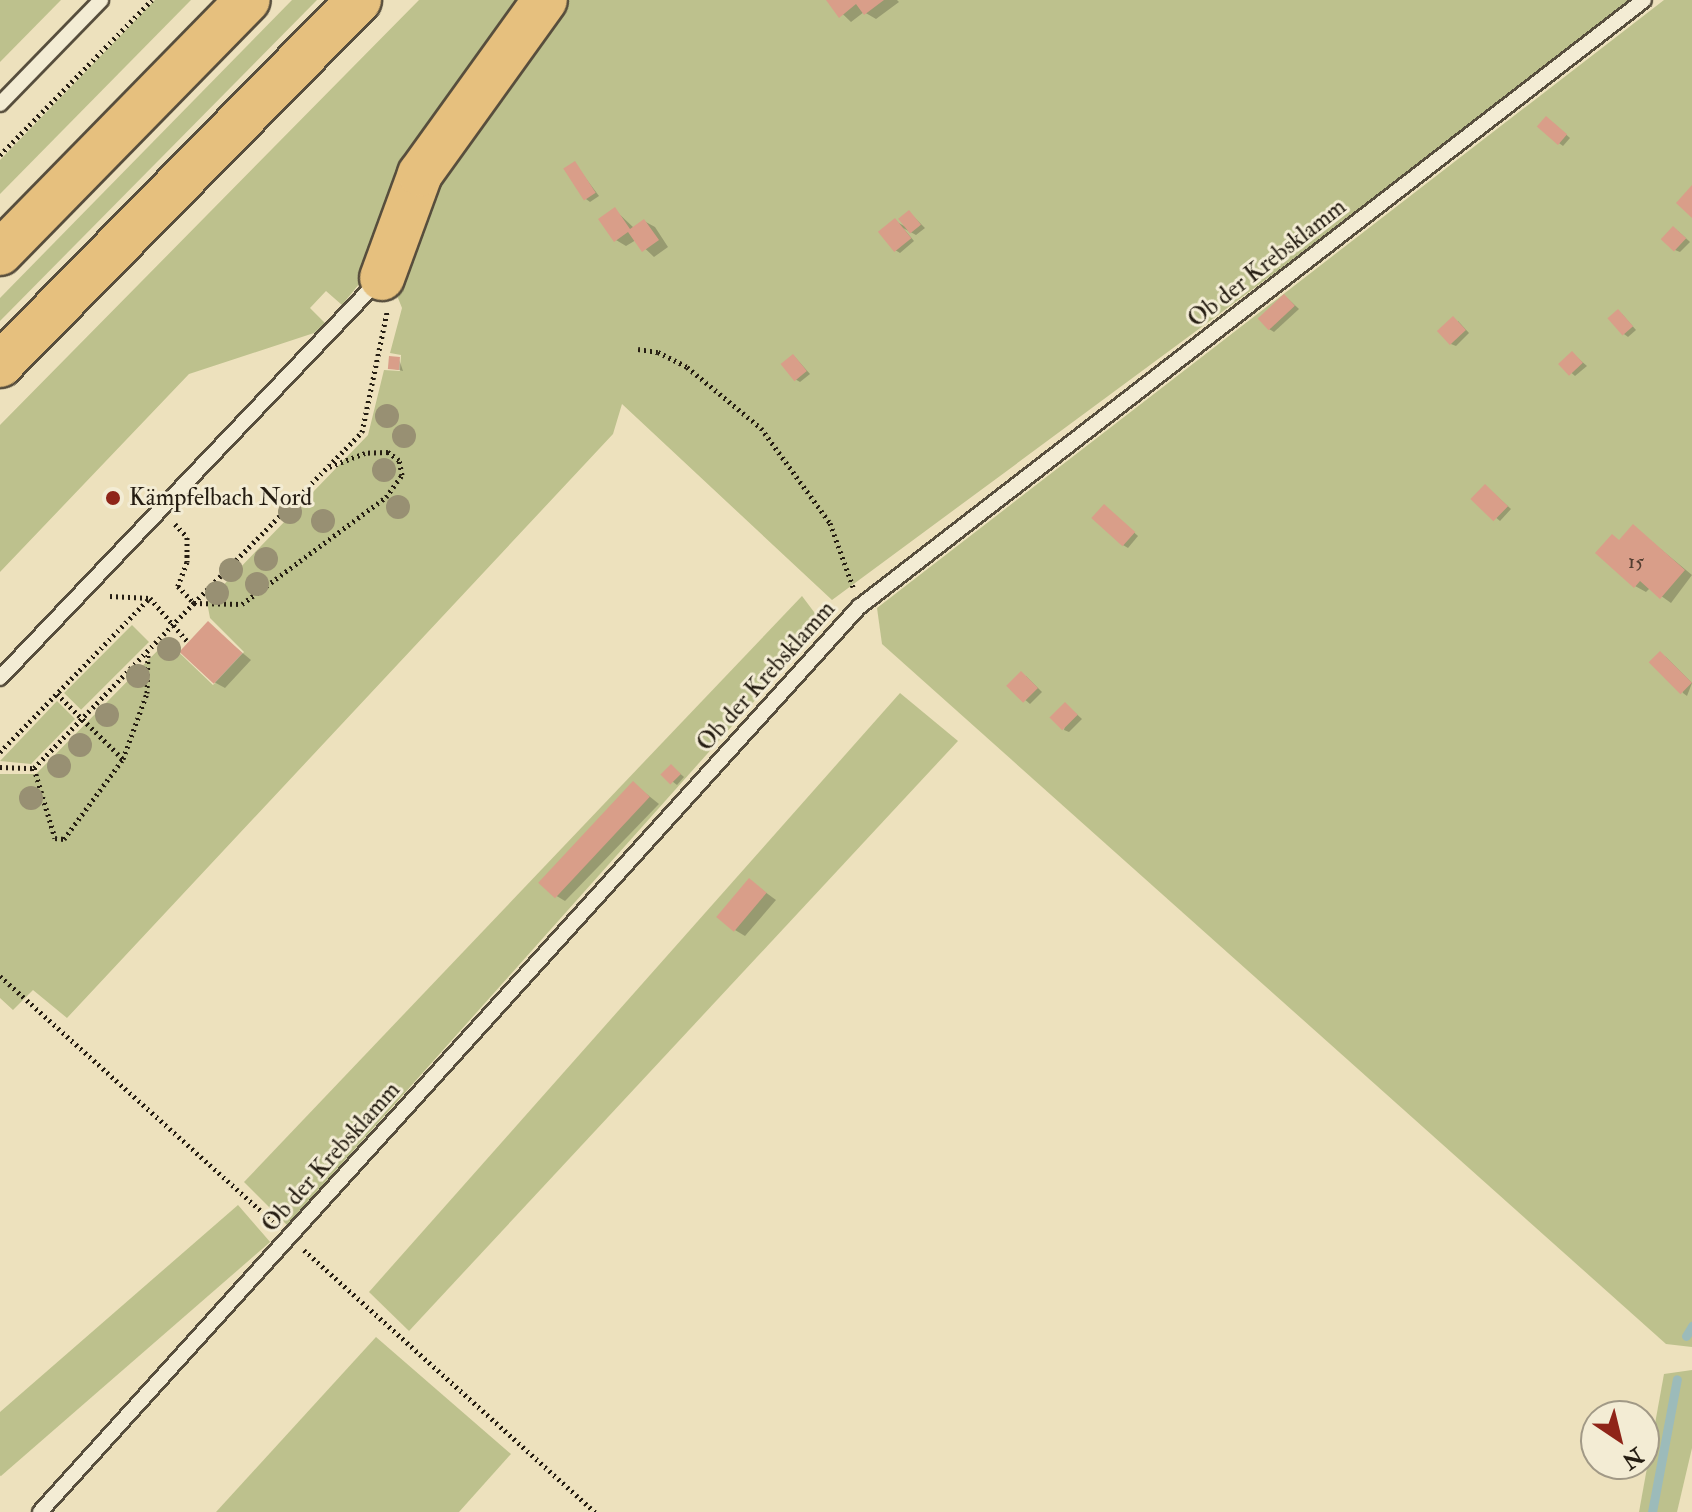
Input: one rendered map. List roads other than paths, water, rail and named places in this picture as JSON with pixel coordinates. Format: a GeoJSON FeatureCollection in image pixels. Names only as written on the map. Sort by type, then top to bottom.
{"type":"FeatureCollection","features":[{"type":"Feature","properties":{"kind":"highway"},"geometry":{"type":"LineString","coordinates":[[0,253],[248,0]]}},
{"type":"Feature","properties":{"kind":"highway"},"geometry":{"type":"LineString","coordinates":[[0,365],[359,0]]}},
{"type":"Feature","properties":{"kind":"highway"},"geometry":{"type":"LineString","coordinates":[[378,284],[420,174],[545,0]]}},
{"type":"Feature","properties":{"kind":"lane"},"geometry":{"type":"LineString","coordinates":[[0,104],[101,0]]}},
{"type":"Feature","properties":{"kind":"lane","name":"Ob der Krebsklamm"},"geometry":{"type":"LineString","coordinates":[[40,1512],[859,607],[1644,0]]}},
{"type":"Feature","properties":{"kind":"lane"},"geometry":{"type":"LineString","coordinates":[[0,678],[163,512],[378,284]]}},
{"type":"Feature","properties":{"kind":"waterway"},"geometry":{"type":"LineString","coordinates":[[1686,1336],[1692,1326]]}},
{"type":"Feature","properties":{"kind":"waterway"},"geometry":{"type":"LineString","coordinates":[[1652,1512],[1677,1379]]}},
{"type":"Feature","properties":{"kind":"place","name":"Kämpfelbach Nord"},"geometry":{"type":"Point","coordinates":[113,498]}}]}
